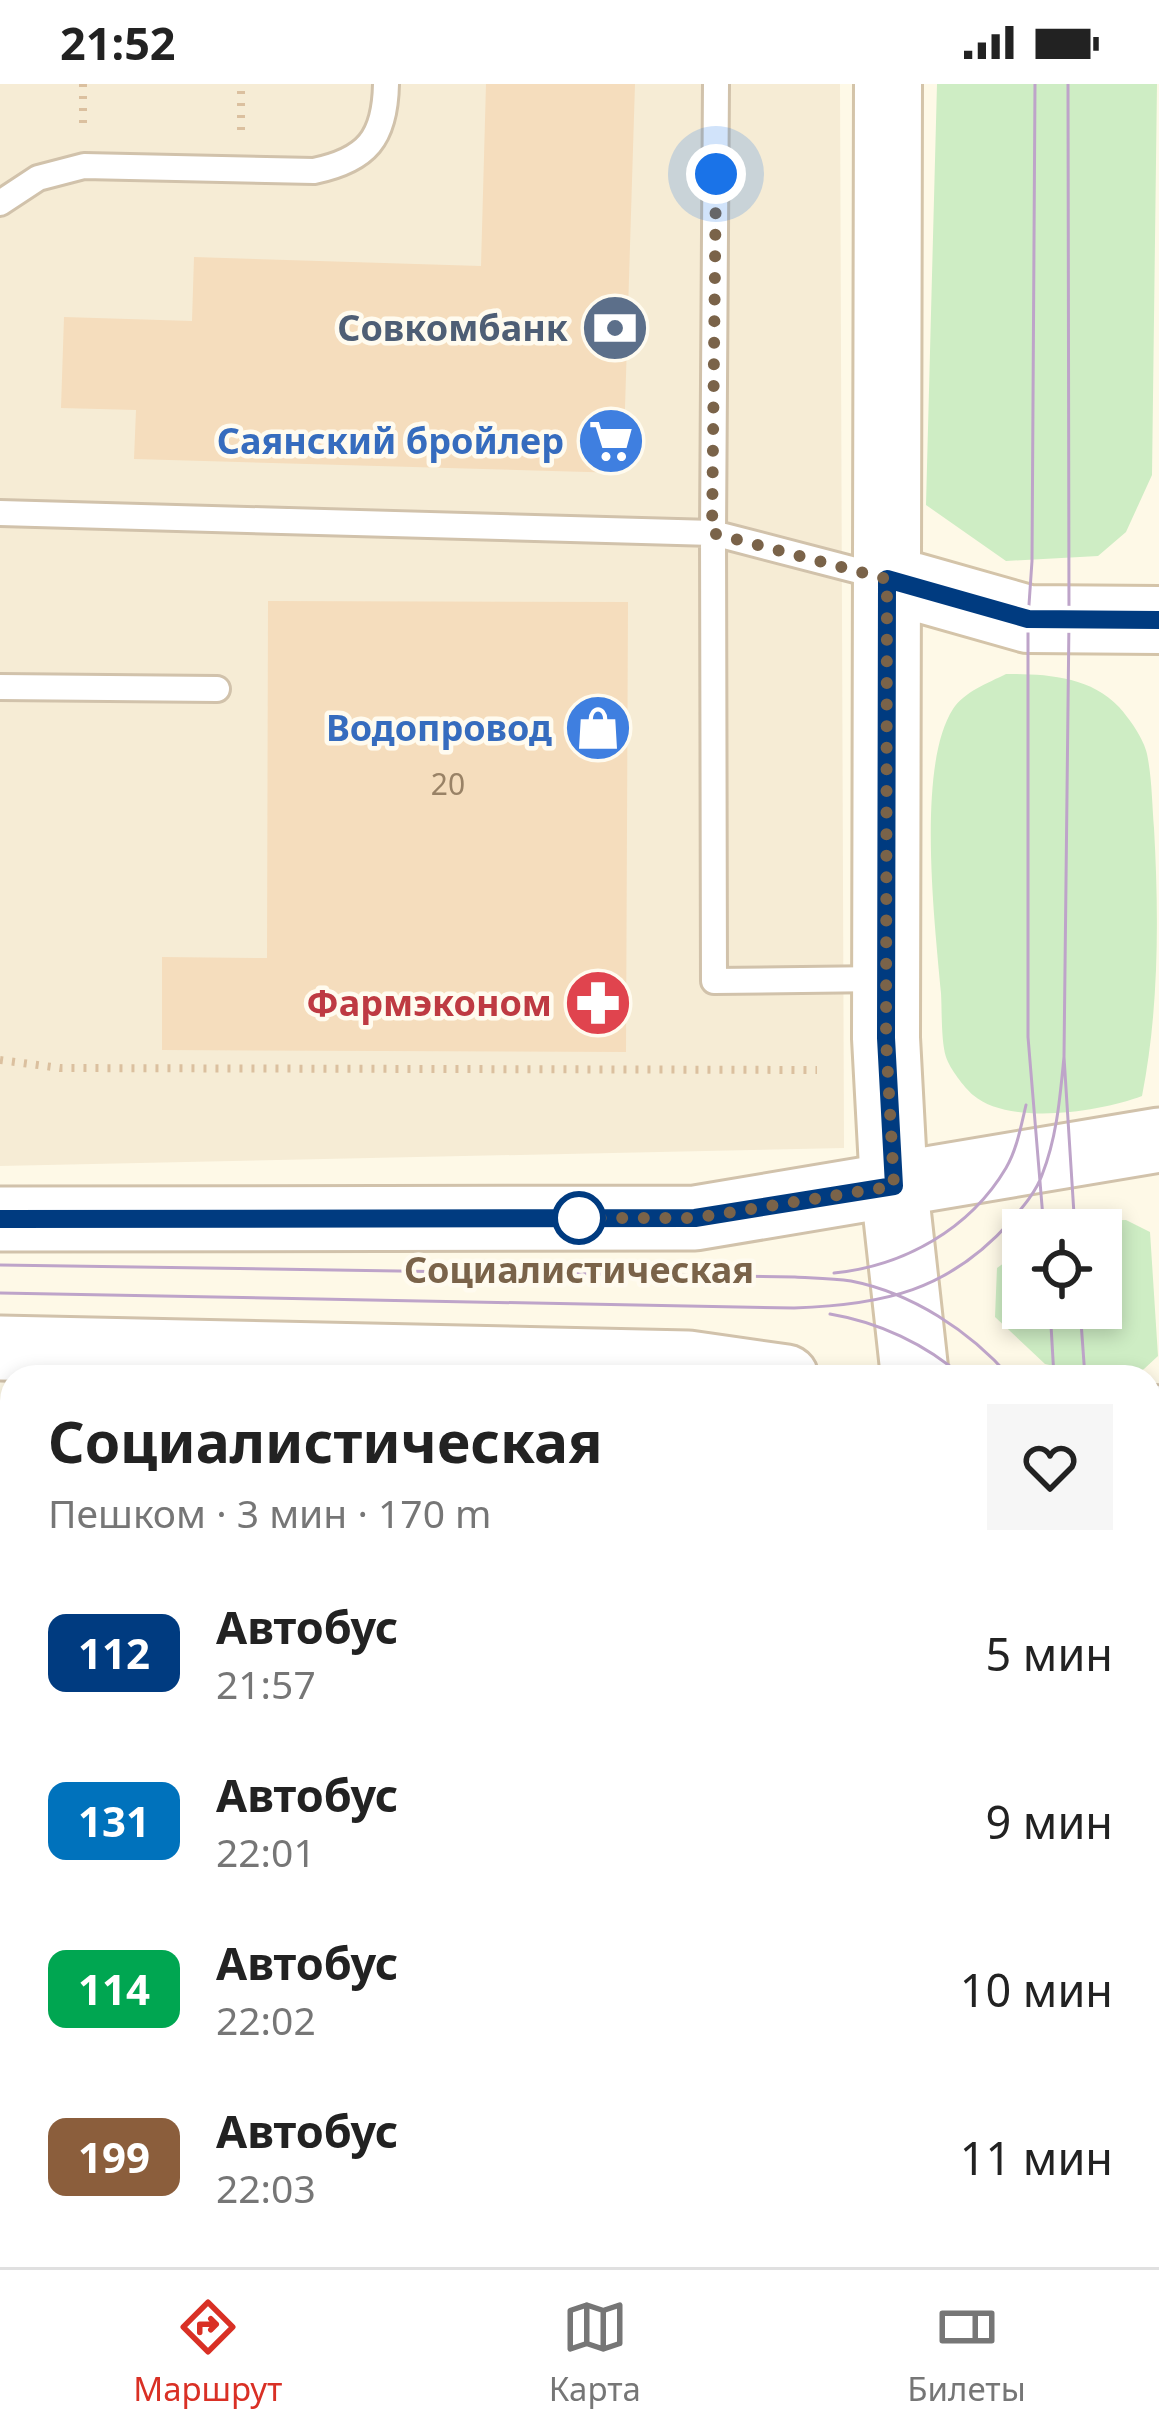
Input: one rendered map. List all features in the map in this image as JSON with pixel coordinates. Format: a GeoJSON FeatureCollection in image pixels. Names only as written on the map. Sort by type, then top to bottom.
{"type":"FeatureCollection","features":[{"type":"Feature","properties":{"kind":"main road"},"geometry":{"type":"LineString","coordinates":[[888,84],[886,979],[894,1186],[914,1365]]}},
{"type":"Feature","properties":{"kind":"main road"},"geometry":{"type":"LineString","coordinates":[[887,579],[1028,619],[1159,620]]}},
{"type":"Feature","properties":{"kind":"street"},"geometry":{"type":"LineString","coordinates":[[0,1219],[695,1218],[1159,1140]]}},
{"type":"Feature","properties":{"kind":"street"},"geometry":{"type":"LineString","coordinates":[[0,1348],[702,1365]]}},
{"type":"Feature","properties":{"kind":"lane"},"geometry":{"type":"LineString","coordinates":[[0,203],[38,178],[84,166],[314,172],[342,166],[369,146],[378,132],[386,84]]}},
{"type":"Feature","properties":{"kind":"lane"},"geometry":{"type":"LineString","coordinates":[[716,84],[713,981],[886,979]]}},
{"type":"Feature","properties":{"kind":"lane"},"geometry":{"type":"LineString","coordinates":[[0,513],[712,533],[887,579]]}},
{"type":"Feature","properties":{"kind":"lane"},"geometry":{"type":"LineString","coordinates":[[0,687],[217,689]]}},
{"type":"Feature","properties":{"kind":"path"},"geometry":{"type":"LineString","coordinates":[[0,1060],[60,1068],[817,1070]]}},
{"type":"Feature","properties":{"kind":"shaded area"},"geometry":{"type":"Polygon","coordinates":[[[0,84],[840,84],[844,1148],[0,1166],[0,84]]]}},
{"type":"Feature","properties":{"kind":"green space"},"geometry":{"type":"Polygon","coordinates":[[[937,84],[1157,84],[1152,475],[1126,532],[1098,556],[1006,561],[926,505],[937,84]]]}},
{"type":"Feature","properties":{"kind":"green space"},"geometry":{"type":"Polygon","coordinates":[[[1006,674],[1051,676],[1095,689],[1123,712],[1147,754],[1156,862],[1155,997],[1142,1096],[1124,1102],[1055,1113],[989,1105],[973,1095],[946,1057],[932,888],[935,768],[953,709],[970,693],[1006,674]]]}},
{"type":"Feature","properties":{"kind":"green space"},"geometry":{"type":"Polygon","coordinates":[[[1122,1220],[1150,1232],[1158,1356],[1148,1365],[1045,1364],[1008,1329],[1122,1329],[1122,1220]]]}},
{"type":"Feature","properties":{"kind":"green space"},"geometry":{"type":"Polygon","coordinates":[[[1002,1264],[1002,1324],[995,1317],[997,1268],[1002,1264]]]}},
{"type":"Feature","properties":{"kind":"building"},"geometry":{"type":"Polygon","coordinates":[[[486,84],[635,84],[623,473],[134,459],[136,410],[61,408],[64,317],[192,321],[194,257],[481,266],[486,84]]]}},
{"type":"Feature","properties":{"kind":"building"},"geometry":{"type":"Polygon","coordinates":[[[268,601],[628,602],[626,1052],[162,1050],[162,957],[267,958],[268,601]]]}},
{"type":"Feature","properties":{"kind":"tram line"},"geometry":{"type":"LineString","coordinates":[[1035,84],[1028,1037],[1042,1209]]}},
{"type":"Feature","properties":{"kind":"tram line"},"geometry":{"type":"LineString","coordinates":[[1068,84],[1064,1057],[1074,1209]]}},
{"type":"Feature","properties":{"kind":"tram line"},"geometry":{"type":"LineString","coordinates":[[0,1293],[794,1308],[885,1298],[913,1290],[963,1264],[988,1245],[1028,1200],[1051,1146],[1064,1057]]}},
{"type":"Feature","properties":{"kind":"tram line"},"geometry":{"type":"LineString","coordinates":[[834,1273],[910,1253],[974,1209],[1010,1161],[1026,1105]]}},
{"type":"Feature","properties":{"kind":"tram line"},"geometry":{"type":"LineString","coordinates":[[0,1265],[844,1280],[896,1295],[938,1316],[998,1365]]}},
{"type":"Feature","properties":{"kind":"tram line"},"geometry":{"type":"LineString","coordinates":[[830,1314],[901,1336],[947,1365]]}},
{"type":"Feature","properties":{"kind":"tram line"},"geometry":{"type":"LineString","coordinates":[[1051,1329],[1053,1365]]}},
{"type":"Feature","properties":{"kind":"tram line"},"geometry":{"type":"LineString","coordinates":[[1082,1329],[1084,1365]]}},
{"type":"Feature","properties":{"kind":"bus line","name":"112"},"geometry":{"type":"LineString","coordinates":[[0,1219],[695,1218],[894,1186],[886,1038],[887,579],[1028,619],[1159,620]]}},
{"type":"Feature","properties":{"kind":"place","name":"Совкомбанк"},"geometry":{"type":"Point","coordinates":[615,328]}},
{"type":"Feature","properties":{"kind":"place","name":"Саянский бройлер"},"geometry":{"type":"Point","coordinates":[611,441]}},
{"type":"Feature","properties":{"kind":"place","name":"Водопровод"},"geometry":{"type":"Point","coordinates":[598,728]}},
{"type":"Feature","properties":{"kind":"place","name":"Фармэконом"},"geometry":{"type":"Point","coordinates":[598,1003]}},
{"type":"Feature","properties":{"kind":"place","name":"Социалистическая"},"geometry":{"type":"Point","coordinates":[579,1218]}},
{"type":"Feature","properties":{"kind":"route"},"geometry":{"type":"LineString","coordinates":[[579,1218],[695,1218],[894,1186],[886,1038],[887,579],[712,533],[716,174]]}}]}
